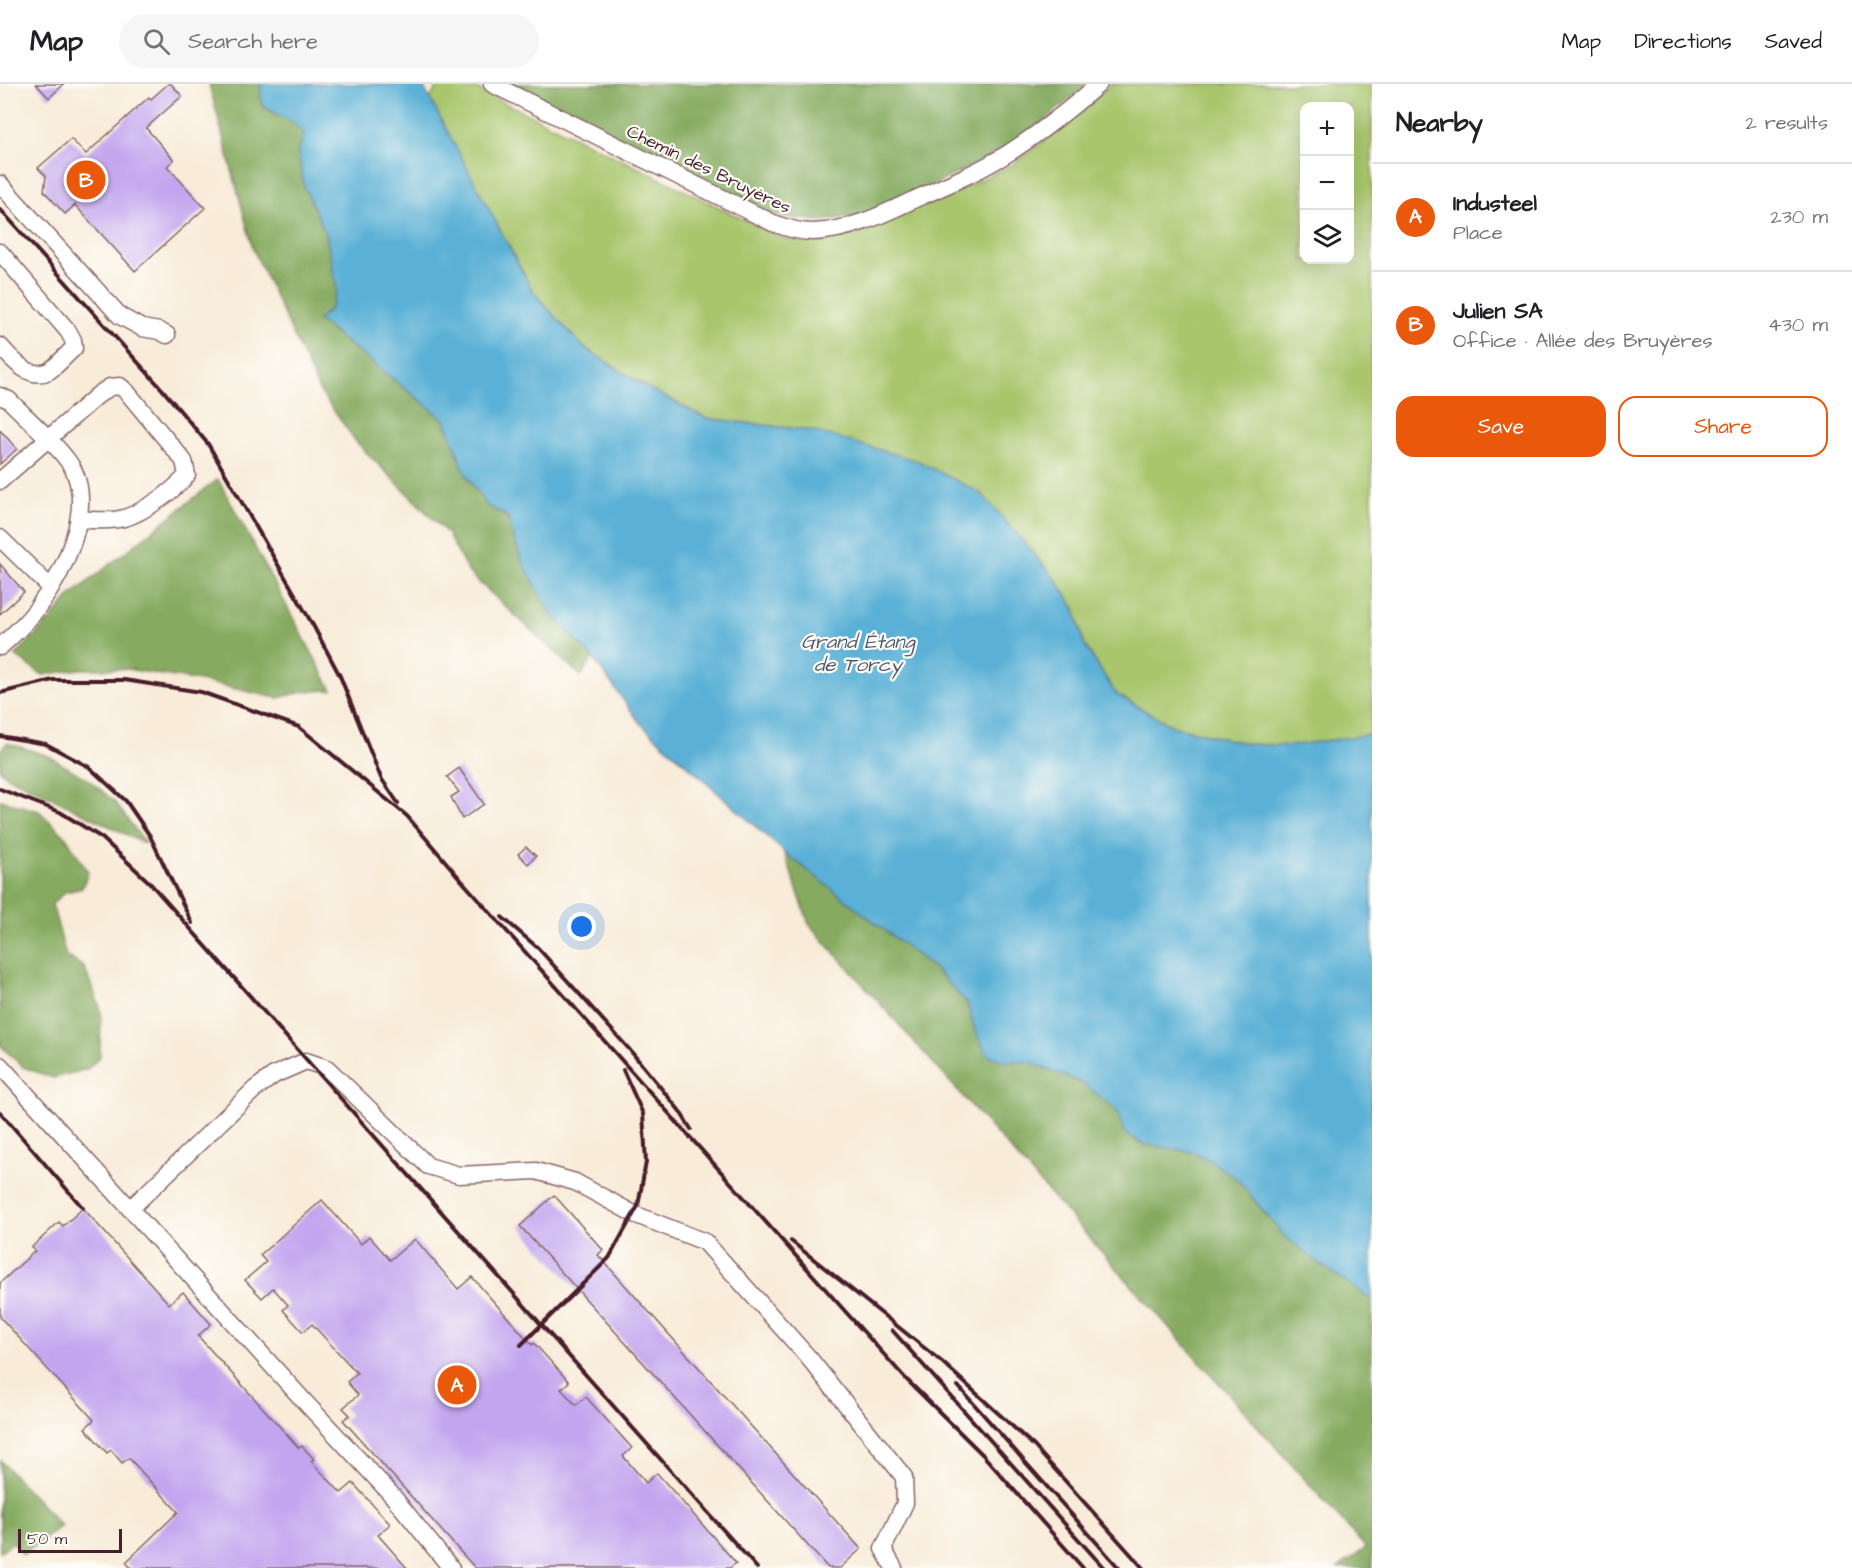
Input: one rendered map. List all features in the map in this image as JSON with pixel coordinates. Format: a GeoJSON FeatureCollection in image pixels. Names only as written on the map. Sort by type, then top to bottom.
{"type":"FeatureCollection","features":[{"type":"Feature","properties":{"kind":"street","name":"Chemin des Bruyères"},"geometry":{"type":"LineString","coordinates":[[492,84],[772,223],[794,230],[813,232],[833,230],[879,216],[969,175],[1006,155],[1037,134],[1099,84]]}},
{"type":"Feature","properties":{"kind":"street"},"geometry":{"type":"LineString","coordinates":[[0,184],[120,316],[142,328],[167,335]]}},
{"type":"Feature","properties":{"kind":"street"},"geometry":{"type":"LineString","coordinates":[[0,252],[68,331],[73,339],[74,348],[47,372],[30,372],[22,368],[0,346]]}},
{"type":"Feature","properties":{"kind":"street"},"geometry":{"type":"LineString","coordinates":[[0,481],[98,395],[110,387],[120,387],[127,392],[184,460],[187,475],[181,483],[140,513],[104,521],[79,519]]}},
{"type":"Feature","properties":{"kind":"street"},"geometry":{"type":"LineString","coordinates":[[0,396],[9,400],[65,457],[74,470],[79,485],[78,527],[57,580],[38,609],[0,647]]}},
{"type":"Feature","properties":{"kind":"street"},"geometry":{"type":"LineString","coordinates":[[0,538],[51,588]]}},
{"type":"Feature","properties":{"kind":"street"},"geometry":{"type":"LineString","coordinates":[[130,1209],[255,1089],[274,1075],[306,1061],[327,1068],[428,1166],[459,1175],[536,1171],[575,1182],[634,1214],[705,1242],[809,1358],[904,1477],[905,1503],[883,1549],[894,1568]]}},
{"type":"Feature","properties":{"kind":"street"},"geometry":{"type":"LineString","coordinates":[[0,1065],[391,1494],[451,1568]]}},
{"type":"Feature","properties":{"kind":"green space"},"geometry":{"type":"Polygon","coordinates":[[[209,84],[260,84],[262,106],[292,122],[304,133],[298,153],[304,186],[326,234],[337,290],[331,308],[318,320],[445,420],[466,475],[487,506],[507,516],[521,559],[551,613],[593,658],[581,676],[469,573],[447,533],[357,443],[319,390],[253,249],[209,84]]]}},
{"type":"Feature","properties":{"kind":"green space"},"geometry":{"type":"Polygon","coordinates":[[[439,84],[466,84],[780,237],[806,243],[860,233],[1012,165],[1074,118],[1111,84],[1372,84],[1372,734],[1290,746],[1248,744],[1172,726],[1116,694],[1084,644],[1075,609],[1057,581],[982,494],[962,484],[813,431],[705,418],[646,387],[583,347],[534,293],[429,100],[439,84]]]}},
{"type":"Feature","properties":{"kind":"green space"},"geometry":{"type":"Polygon","coordinates":[[[508,84],[1087,84],[1037,127],[993,155],[944,180],[859,216],[820,221],[782,217],[756,208],[508,84]]]}},
{"type":"Feature","properties":{"kind":"green space"},"geometry":{"type":"Polygon","coordinates":[[[218,479],[332,690],[308,691],[277,698],[200,681],[127,669],[80,669],[43,675],[15,656],[70,596],[218,479]]]}},
{"type":"Feature","properties":{"kind":"green space"},"geometry":{"type":"Polygon","coordinates":[[[7,743],[49,756],[90,781],[114,801],[146,844],[7,776],[0,770],[0,750],[7,743]]]}},
{"type":"Feature","properties":{"kind":"green space"},"geometry":{"type":"Polygon","coordinates":[[[0,800],[39,811],[66,837],[88,872],[82,888],[65,892],[52,904],[66,956],[84,967],[101,1010],[100,1057],[87,1069],[53,1078],[23,1067],[0,1045],[0,800]]]}},
{"type":"Feature","properties":{"kind":"green space"},"geometry":{"type":"Polygon","coordinates":[[[784,852],[935,969],[967,1003],[974,1027],[1004,1061],[1029,1062],[1082,1083],[1115,1108],[1126,1133],[1143,1144],[1194,1152],[1211,1161],[1238,1180],[1282,1234],[1314,1260],[1372,1299],[1372,1568],[1338,1568],[1366,1548],[809,924],[784,852]]]}},
{"type":"Feature","properties":{"kind":"green space"},"geometry":{"type":"Polygon","coordinates":[[[0,1460],[61,1526],[23,1555],[13,1542],[0,1552],[0,1460]]]}},
{"type":"Feature","properties":{"kind":"water","name":"Grand Étang de Torcy"},"geometry":{"type":"Polygon","coordinates":[[[260,84],[422,84],[534,293],[583,347],[646,387],[705,418],[813,431],[918,461],[982,494],[1057,581],[1075,609],[1084,644],[1116,694],[1172,726],[1248,744],[1290,746],[1372,734],[1372,1299],[1314,1260],[1282,1234],[1238,1180],[1211,1161],[1194,1152],[1143,1144],[1126,1134],[1115,1108],[1082,1083],[1029,1062],[1004,1061],[987,1055],[974,1027],[967,1003],[935,969],[784,852],[640,723],[593,658],[551,613],[521,559],[507,516],[487,506],[466,475],[445,420],[318,320],[331,308],[337,290],[326,234],[304,186],[298,153],[304,133],[292,122],[262,106],[260,84]]]}},
{"type":"Feature","properties":{"kind":"building"},"geometry":{"type":"Polygon","coordinates":[[[36,84],[64,84],[49,98],[36,84]]]}},
{"type":"Feature","properties":{"kind":"building"},"geometry":{"type":"Polygon","coordinates":[[[171,84],[182,96],[146,128],[174,160],[167,166],[205,208],[135,271],[75,205],[65,214],[44,191],[46,176],[38,168],[71,139],[86,154],[149,97],[151,99],[171,84]]]}},
{"type":"Feature","properties":{"kind":"building"},"geometry":{"type":"Polygon","coordinates":[[[0,430],[17,449],[0,464],[0,430]]]}},
{"type":"Feature","properties":{"kind":"building"},"geometry":{"type":"Polygon","coordinates":[[[0,564],[24,592],[0,614],[0,564]]]}},
{"type":"Feature","properties":{"kind":"building"},"geometry":{"type":"Polygon","coordinates":[[[459,768],[484,804],[462,819],[451,797],[459,792],[447,777],[459,768]]]}},
{"type":"Feature","properties":{"kind":"building"},"geometry":{"type":"Polygon","coordinates":[[[526,847],[536,856],[528,864],[518,854],[526,847]]]}},
{"type":"Feature","properties":{"kind":"building"},"geometry":{"type":"Polygon","coordinates":[[[554,1195],[603,1250],[598,1255],[861,1549],[840,1568],[828,1568],[520,1226],[554,1195]]]}},
{"type":"Feature","properties":{"kind":"building"},"geometry":{"type":"Polygon","coordinates":[[[322,1200],[361,1244],[369,1236],[390,1260],[415,1239],[458,1289],[472,1277],[532,1345],[534,1343],[569,1382],[561,1389],[576,1405],[586,1397],[632,1448],[623,1456],[646,1483],[657,1473],[736,1563],[730,1568],[475,1568],[343,1420],[350,1415],[343,1408],[358,1395],[347,1382],[357,1373],[312,1324],[303,1332],[283,1310],[288,1305],[273,1288],[262,1298],[245,1280],[266,1262],[260,1255],[322,1200]]]}},
{"type":"Feature","properties":{"kind":"building"},"geometry":{"type":"Polygon","coordinates":[[[83,1208],[169,1304],[183,1292],[211,1324],[198,1336],[299,1448],[302,1446],[314,1459],[311,1461],[341,1493],[353,1483],[390,1524],[378,1535],[407,1568],[131,1568],[126,1562],[178,1512],[129,1458],[122,1463],[111,1450],[107,1453],[85,1428],[94,1420],[0,1317],[0,1283],[35,1251],[32,1247],[59,1222],[63,1226],[83,1208]]]}},
{"type":"Feature","properties":{"kind":"railway"},"geometry":{"type":"LineString","coordinates":[[0,209],[162,389],[208,444],[340,676],[381,778],[398,803]]}},
{"type":"Feature","properties":{"kind":"railway"},"geometry":{"type":"LineString","coordinates":[[0,693],[53,680],[124,680],[201,692],[299,727],[407,816],[462,881],[906,1379],[983,1455],[1083,1568]]}},
{"type":"Feature","properties":{"kind":"railway"},"geometry":{"type":"LineString","coordinates":[[0,736],[46,744],[89,767],[126,801],[150,836],[192,923]]}},
{"type":"Feature","properties":{"kind":"railway"},"geometry":{"type":"LineString","coordinates":[[0,789],[60,812],[102,838],[149,882],[757,1568]]}},
{"type":"Feature","properties":{"kind":"railway"},"geometry":{"type":"LineString","coordinates":[[502,917],[538,948],[629,1049],[679,1110],[691,1129]]}},
{"type":"Feature","properties":{"kind":"railway"},"geometry":{"type":"LineString","coordinates":[[521,1345],[609,1258],[638,1206],[646,1162],[643,1114],[623,1070]]}},
{"type":"Feature","properties":{"kind":"railway"},"geometry":{"type":"LineString","coordinates":[[0,1112],[83,1208]]}},
{"type":"Feature","properties":{"kind":"railway"},"geometry":{"type":"LineString","coordinates":[[791,1241],[942,1362],[1034,1446],[1143,1568]]}},
{"type":"Feature","properties":{"kind":"railway"},"geometry":{"type":"LineString","coordinates":[[892,1330],[1104,1568]]}},
{"type":"Feature","properties":{"kind":"railway"},"geometry":{"type":"LineString","coordinates":[[958,1386],[1119,1568]]}},
{"type":"Feature","properties":{"kind":"place","name":"Julien SA"},"geometry":{"type":"Point","coordinates":[86,180]}},
{"type":"Feature","properties":{"kind":"place","name":"Industeel"},"geometry":{"type":"Point","coordinates":[457,1385]}}]}
